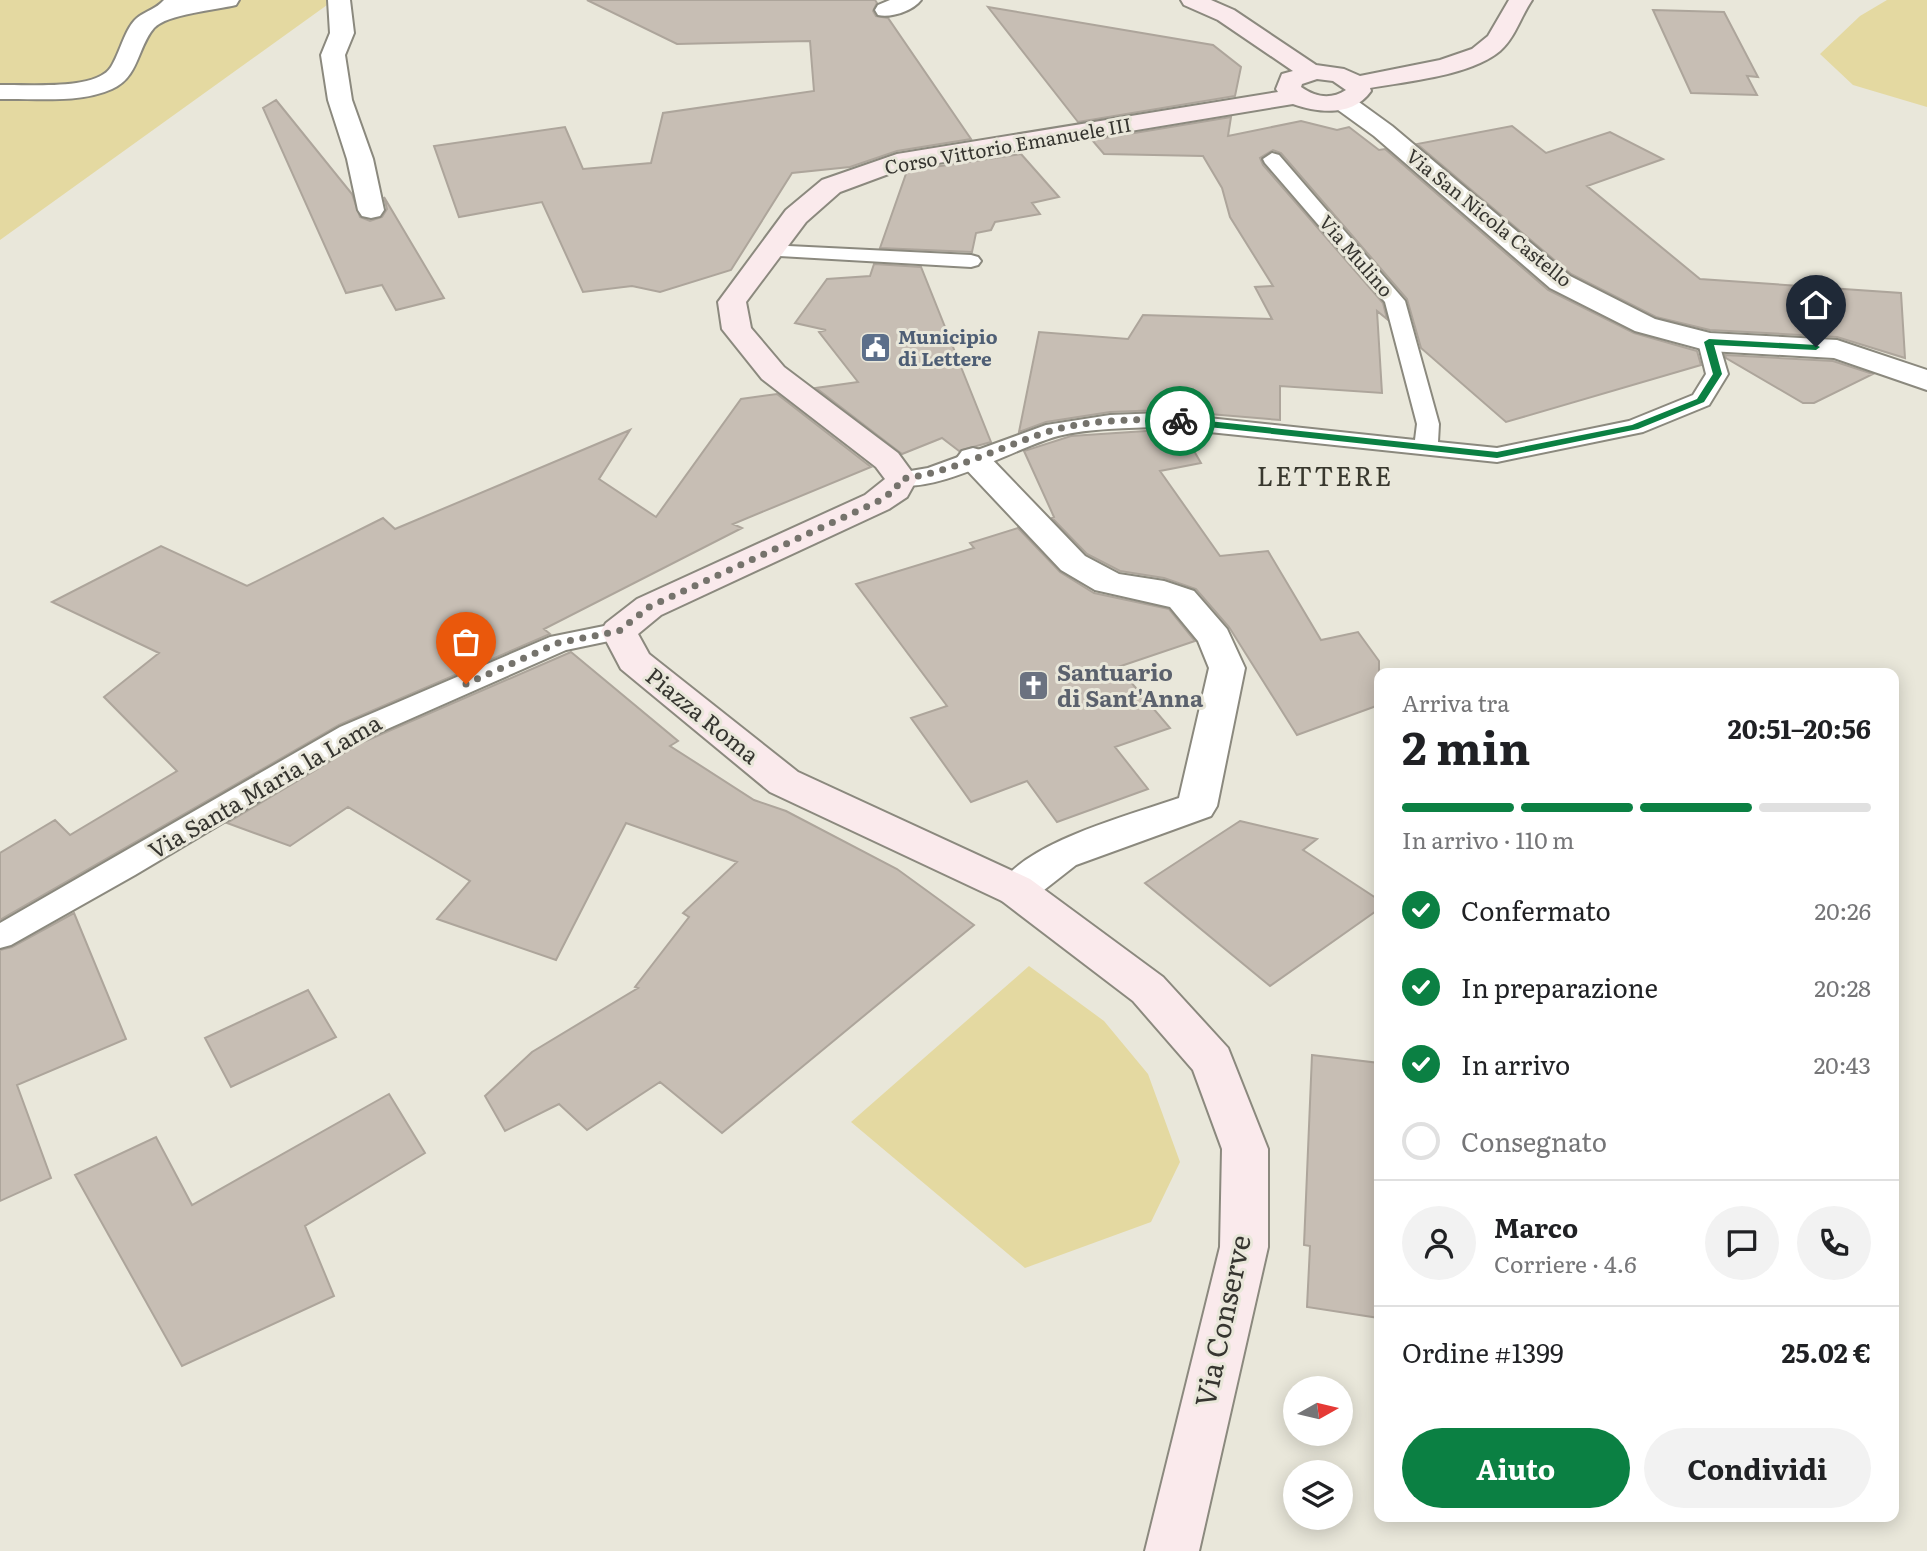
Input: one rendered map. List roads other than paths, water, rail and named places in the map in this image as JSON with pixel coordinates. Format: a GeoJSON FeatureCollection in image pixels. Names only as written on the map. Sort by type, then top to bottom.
{"type":"FeatureCollection","features":[{"type":"Feature","properties":{"kind":"street"},"geometry":{"type":"LineString","coordinates":[[0,92],[82,90],[104,84],[119,74],[145,23],[173,6],[228,0]]}},
{"type":"Feature","properties":{"kind":"street"},"geometry":{"type":"LineString","coordinates":[[339,0],[342,33],[333,55],[338,89],[360,159],[371,210]]}},
{"type":"Feature","properties":{"kind":"street"},"geometry":{"type":"LineString","coordinates":[[886,10],[911,0]]}},
{"type":"Feature","properties":{"kind":"street"},"geometry":{"type":"LineString","coordinates":[[1192,0],[1226,15],[1312,73]]}},
{"type":"Feature","properties":{"kind":"street","name":"Corso Vittorio Emanuele III"},"geometry":{"type":"LineString","coordinates":[[901,479],[887,460],[773,373],[737,329],[732,302],[796,216],[831,186],[897,162],[1296,96],[1312,102],[1350,93],[1465,61],[1493,46],[1513,3]]}},
{"type":"Feature","properties":{"kind":"street"},"geometry":{"type":"LineString","coordinates":[[1296,96],[1287,85],[1292,79],[1312,73],[1347,78],[1350,93]]}},
{"type":"Feature","properties":{"kind":"street","name":"Via San Nicola Castello"},"geometry":{"type":"LineString","coordinates":[[1350,93],[1383,131],[1560,282],[1645,325],[1709,342],[1837,349],[1898,368],[1927,381]]}},
{"type":"Feature","properties":{"kind":"street"},"geometry":{"type":"LineString","coordinates":[[973,458],[1073,563],[1107,582],[1128,589],[1164,592],[1182,599],[1214,637],[1227,668],[1197,806],[1062,855],[1016,890]]}},
{"type":"Feature","properties":{"kind":"street"},"geometry":{"type":"LineString","coordinates":[[619,631],[649,607],[877,502],[895,490],[901,479]]}},
{"type":"Feature","properties":{"kind":"street","name":"Piazza Roma"},"geometry":{"type":"LineString","coordinates":[[619,631],[634,661],[784,782],[1016,890]]}},
{"type":"Feature","properties":{"kind":"street","name":"Via Conserve"},"geometry":{"type":"LineString","coordinates":[[1016,890],[1148,989],[1212,1061],[1245,1149],[1244,1247],[1171,1551]]}},
{"type":"Feature","properties":{"kind":"lane","name":"Via Mulino"},"geometry":{"type":"LineString","coordinates":[[1272,159],[1395,300],[1427,424],[1426,449]]}},
{"type":"Feature","properties":{"kind":"lane"},"geometry":{"type":"LineString","coordinates":[[768,251],[971,261]]}},
{"type":"Feature","properties":{"kind":"lane"},"geometry":{"type":"LineString","coordinates":[[901,479],[932,475],[1054,430],[1110,422],[1161,420],[1280,430],[1426,449],[1497,455],[1635,427],[1701,400],[1717,374],[1709,342]]}},
{"type":"Feature","properties":{"kind":"lane","name":"Via Santa Maria la Lama"},"geometry":{"type":"LineString","coordinates":[[0,937],[125,867],[350,734],[558,643],[619,631]]}},
{"type":"Feature","properties":{"kind":"place","name":"Municipio di Lettere"},"geometry":{"type":"Point","coordinates":[875,348]}},
{"type":"Feature","properties":{"kind":"place","name":"Santuario di Sant'Anna"},"geometry":{"type":"Point","coordinates":[1034,686]}},
{"type":"Feature","properties":{"kind":"district","name":"LETTERE"},"geometry":{"type":"Point","coordinates":[1325,477]}}]}
